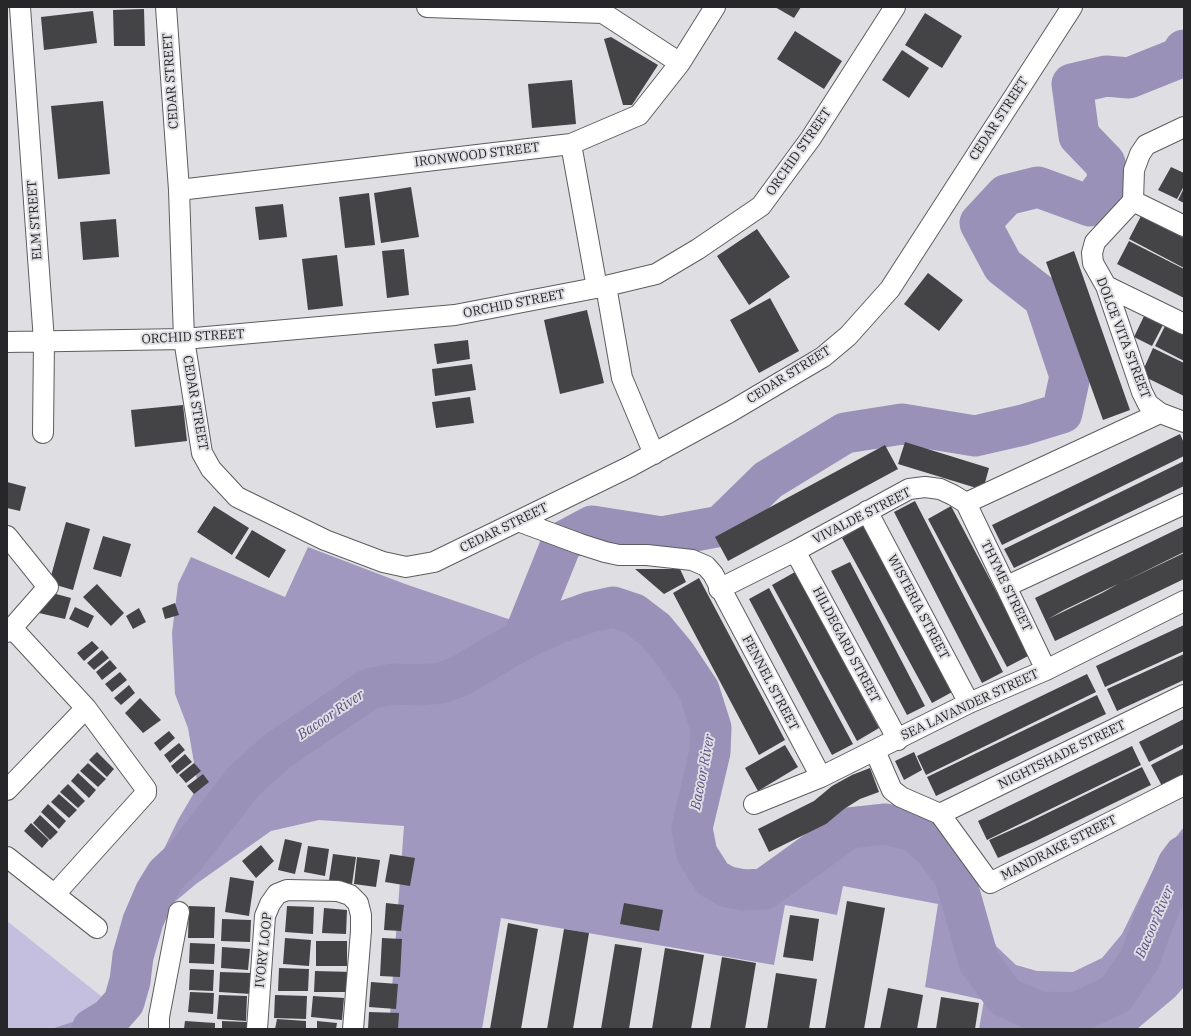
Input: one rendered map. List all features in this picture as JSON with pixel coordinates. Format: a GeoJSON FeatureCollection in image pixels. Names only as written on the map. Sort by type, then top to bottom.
{"type":"FeatureCollection","features":[{"type":"Feature","properties":{"kind":"street","name":"ELM STREET"},"geometry":{"type":"LineString","coordinates":[[20,7],[44,341],[44,433]]}},
{"type":"Feature","properties":{"kind":"street","name":"CEDAR STREET"},"geometry":{"type":"LineString","coordinates":[[166,7],[179,190],[184,339],[202,453],[211,469],[237,497],[325,540],[383,562],[406,567],[434,562],[654,454],[730,412],[823,357],[848,336],[890,289],[1072,7]]}},
{"type":"Feature","properties":{"kind":"street"},"geometry":{"type":"LineString","coordinates":[[427,7],[603,13],[680,63]]}},
{"type":"Feature","properties":{"kind":"street","name":"IRONWOOD STREET"},"geometry":{"type":"LineString","coordinates":[[179,190],[571,144],[638,116],[680,63],[715,7]]}},
{"type":"Feature","properties":{"kind":"street","name":"ORCHID STREET"},"geometry":{"type":"LineString","coordinates":[[7,342],[184,339],[455,315],[601,287],[656,274],[761,206],[811,138],[895,7]]}},
{"type":"Feature","properties":{"kind":"street"},"geometry":{"type":"LineString","coordinates":[[1184,128],[1146,145],[1140,154],[1134,170],[1134,201],[1184,226]]}},
{"type":"Feature","properties":{"kind":"street"},"geometry":{"type":"LineString","coordinates":[[571,144],[622,378],[654,454]]}},
{"type":"Feature","properties":{"kind":"street","name":"DOLCE VITA STREET"},"geometry":{"type":"LineString","coordinates":[[1134,201],[1095,242],[1092,253],[1093,263],[1106,286],[1142,392],[1148,404],[1160,414],[1184,422]]}},
{"type":"Feature","properties":{"kind":"street"},"geometry":{"type":"LineString","coordinates":[[1106,286],[1184,324]]}},
{"type":"Feature","properties":{"kind":"street"},"geometry":{"type":"LineString","coordinates":[[966,503],[1160,414]]}},
{"type":"Feature","properties":{"kind":"street","name":"VIVALDE STREET"},"geometry":{"type":"LineString","coordinates":[[719,589],[795,551],[909,489],[925,487],[940,489],[966,503]]}},
{"type":"Feature","properties":{"kind":"street","name":"THYME STREET"},"geometry":{"type":"LineString","coordinates":[[966,503],[1046,670]]}},
{"type":"Feature","properties":{"kind":"street"},"geometry":{"type":"LineString","coordinates":[[1007,586],[1184,504]]}},
{"type":"Feature","properties":{"kind":"street","name":"WISTERIA STREET"},"geometry":{"type":"LineString","coordinates":[[867,511],[969,703]]}},
{"type":"Feature","properties":{"kind":"street","name":"FENNEL STREET"},"geometry":{"type":"LineString","coordinates":[[518,521],[580,544],[619,555],[647,555],[692,560],[706,566],[713,574],[719,589],[821,777]]}},
{"type":"Feature","properties":{"kind":"street"},"geometry":{"type":"LineString","coordinates":[[7,536],[48,587],[10,630],[86,708],[146,789],[146,793],[55,894]]}},
{"type":"Feature","properties":{"kind":"street","name":"HILDEGARD STREET"},"geometry":{"type":"LineString","coordinates":[[795,551],[898,740]]}},
{"type":"Feature","properties":{"kind":"street","name":"SEA LAVANDER STREET"},"geometry":{"type":"LineString","coordinates":[[754,804],[821,777],[898,740],[969,703],[1046,670],[1184,601]]}},
{"type":"Feature","properties":{"kind":"street","name":"NIGHTSHADE STREET"},"geometry":{"type":"LineString","coordinates":[[940,814],[1184,695]]}},
{"type":"Feature","properties":{"kind":"street"},"geometry":{"type":"LineString","coordinates":[[7,790],[86,708]]}},
{"type":"Feature","properties":{"kind":"street","name":"MANDRAKE STREET"},"geometry":{"type":"LineString","coordinates":[[875,751],[892,790],[896,794],[940,814],[990,883],[1184,785]]}},
{"type":"Feature","properties":{"kind":"street"},"geometry":{"type":"LineString","coordinates":[[7,856],[97,928]]}},
{"type":"Feature","properties":{"kind":"street","name":"IVORY LOOP"},"geometry":{"type":"LineString","coordinates":[[257,1029],[265,916],[270,904],[277,894],[287,890],[338,891],[350,895],[358,903],[361,915],[361,931],[353,1029]]}},
{"type":"Feature","properties":{"kind":"street"},"geometry":{"type":"LineString","coordinates":[[159,1029],[159,1017],[180,912]]}},
{"type":"Feature","properties":{"kind":"shaded area"},"geometry":{"type":"Polygon","coordinates":[[[308,547],[405,584],[526,625],[556,615],[588,607],[618,604],[646,610],[666,625],[710,689],[723,723],[722,752],[704,822],[707,853],[716,870],[734,877],[755,876],[851,820],[876,812],[918,819],[949,845],[971,877],[984,918],[996,946],[1016,965],[1037,971],[1073,972],[1102,958],[1122,934],[1159,858],[1184,827],[1184,987],[1175,997],[1137,1029],[979,1029],[984,1000],[925,987],[938,904],[843,886],[837,915],[785,905],[774,965],[501,918],[482,1029],[389,1029],[404,826],[319,820],[271,831],[196,884],[165,910],[140,1012],[119,1029],[51,1029],[90,1016],[111,1004],[129,929],[147,884],[178,820],[198,786],[188,728],[175,694],[172,633],[178,584],[191,557],[285,597],[308,547]]]}},
{"type":"Feature","properties":{"kind":"shaded area"},"geometry":{"type":"Polygon","coordinates":[[[7,921],[111,1004],[90,1016],[51,1029],[7,1029],[7,921]]]}},
{"type":"Feature","properties":{"kind":"building"},"geometry":{"type":"Polygon","coordinates":[[[775,7],[801,7],[794,18],[775,7]]]}},
{"type":"Feature","properties":{"kind":"building"},"geometry":{"type":"Polygon","coordinates":[[[144,9],[145,46],[114,46],[113,10],[144,9]]]}},
{"type":"Feature","properties":{"kind":"building"},"geometry":{"type":"Polygon","coordinates":[[[93,11],[97,43],[44,50],[41,17],[93,11]]]}},
{"type":"Feature","properties":{"kind":"building"},"geometry":{"type":"Polygon","coordinates":[[[925,13],[962,36],[942,68],[905,45],[925,13]]]}},
{"type":"Feature","properties":{"kind":"building"},"geometry":{"type":"Polygon","coordinates":[[[795,31],[842,61],[824,89],[777,59],[795,31]]]}},
{"type":"Feature","properties":{"kind":"building"},"geometry":{"type":"Polygon","coordinates":[[[611,37],[658,65],[632,105],[623,105],[604,39],[611,37]]]}},
{"type":"Feature","properties":{"kind":"building"},"geometry":{"type":"Polygon","coordinates":[[[902,50],[929,68],[909,98],[882,80],[902,50]]]}},
{"type":"Feature","properties":{"kind":"building"},"geometry":{"type":"Polygon","coordinates":[[[572,80],[576,124],[532,128],[528,84],[572,80]]]}},
{"type":"Feature","properties":{"kind":"building"},"geometry":{"type":"Polygon","coordinates":[[[103,101],[110,174],[58,179],[51,106],[103,101]]]}},
{"type":"Feature","properties":{"kind":"building"},"geometry":{"type":"Polygon","coordinates":[[[1171,167],[1184,173],[1184,186],[1177,199],[1158,190],[1171,167]]]}},
{"type":"Feature","properties":{"kind":"building"},"geometry":{"type":"Polygon","coordinates":[[[411,187],[419,237],[381,243],[374,193],[411,187]]]}},
{"type":"Feature","properties":{"kind":"building"},"geometry":{"type":"Polygon","coordinates":[[[1184,188],[1184,203],[1178,200],[1184,188]]]}},
{"type":"Feature","properties":{"kind":"building"},"geometry":{"type":"Polygon","coordinates":[[[369,193],[375,245],[345,248],[339,197],[369,193]]]}},
{"type":"Feature","properties":{"kind":"building"},"geometry":{"type":"Polygon","coordinates":[[[283,204],[287,237],[259,240],[255,207],[283,204]]]}},
{"type":"Feature","properties":{"kind":"building"},"geometry":{"type":"Polygon","coordinates":[[[1141,216],[1184,238],[1184,268],[1129,239],[1141,216]]]}},
{"type":"Feature","properties":{"kind":"building"},"geometry":{"type":"Polygon","coordinates":[[[116,219],[119,257],[83,260],[80,222],[116,219]]]}},
{"type":"Feature","properties":{"kind":"building"},"geometry":{"type":"Polygon","coordinates":[[[757,229],[790,277],[749,305],[717,256],[757,229]]]}},
{"type":"Feature","properties":{"kind":"building"},"geometry":{"type":"Polygon","coordinates":[[[1129,241],[1184,269],[1184,298],[1117,264],[1129,241]]]}},
{"type":"Feature","properties":{"kind":"building"},"geometry":{"type":"Polygon","coordinates":[[[404,249],[409,295],[387,298],[382,251],[404,249]]]}},
{"type":"Feature","properties":{"kind":"building"},"geometry":{"type":"Polygon","coordinates":[[[1074,251],[1130,410],[1103,420],[1046,262],[1074,251]]]}},
{"type":"Feature","properties":{"kind":"building"},"geometry":{"type":"Polygon","coordinates":[[[337,255],[343,306],[308,310],[302,259],[337,255]]]}},
{"type":"Feature","properties":{"kind":"building"},"geometry":{"type":"Polygon","coordinates":[[[928,273],[963,300],[939,331],[904,304],[928,273]]]}},
{"type":"Feature","properties":{"kind":"building"},"geometry":{"type":"Polygon","coordinates":[[[770,298],[799,351],[759,373],[730,320],[770,298]]]}},
{"type":"Feature","properties":{"kind":"building"},"geometry":{"type":"Polygon","coordinates":[[[587,310],[604,383],[560,394],[544,320],[587,310]]]}},
{"type":"Feature","properties":{"kind":"building"},"geometry":{"type":"Polygon","coordinates":[[[1145,314],[1164,323],[1152,346],[1134,337],[1145,314]]]}},
{"type":"Feature","properties":{"kind":"building"},"geometry":{"type":"Polygon","coordinates":[[[1168,320],[1184,328],[1184,361],[1155,346],[1168,320]]]}},
{"type":"Feature","properties":{"kind":"building"},"geometry":{"type":"Polygon","coordinates":[[[468,340],[470,359],[437,364],[434,344],[468,340]]]}},
{"type":"Feature","properties":{"kind":"building"},"geometry":{"type":"Polygon","coordinates":[[[1153,348],[1184,363],[1184,396],[1141,375],[1153,348]]]}},
{"type":"Feature","properties":{"kind":"building"},"geometry":{"type":"Polygon","coordinates":[[[472,364],[476,390],[435,396],[432,369],[472,364]]]}},
{"type":"Feature","properties":{"kind":"building"},"geometry":{"type":"Polygon","coordinates":[[[470,397],[474,423],[436,428],[432,402],[470,397]]]}},
{"type":"Feature","properties":{"kind":"building"},"geometry":{"type":"Polygon","coordinates":[[[183,405],[187,441],[135,447],[131,410],[183,405]]]}},
{"type":"Feature","properties":{"kind":"building"},"geometry":{"type":"Polygon","coordinates":[[[1180,434],[1184,443],[1184,456],[1002,545],[992,525],[1180,434]]]}},
{"type":"Feature","properties":{"kind":"building"},"geometry":{"type":"Polygon","coordinates":[[[905,442],[989,468],[983,490],[898,464],[905,442]]]}},
{"type":"Feature","properties":{"kind":"building"},"geometry":{"type":"Polygon","coordinates":[[[885,445],[898,469],[728,561],[715,537],[885,445]]]}},
{"type":"Feature","properties":{"kind":"building"},"geometry":{"type":"Polygon","coordinates":[[[1184,461],[1184,486],[1014,568],[1004,549],[1184,461]]]}},
{"type":"Feature","properties":{"kind":"building"},"geometry":{"type":"Polygon","coordinates":[[[7,482],[26,487],[20,511],[7,508],[7,482]]]}},
{"type":"Feature","properties":{"kind":"building"},"geometry":{"type":"Polygon","coordinates":[[[915,501],[1003,672],[982,683],[894,512],[915,501]]]}},
{"type":"Feature","properties":{"kind":"building"},"geometry":{"type":"Polygon","coordinates":[[[214,506],[249,528],[232,555],[197,532],[214,506]]]}},
{"type":"Feature","properties":{"kind":"building"},"geometry":{"type":"Polygon","coordinates":[[[951,506],[1030,655],[1007,667],[928,519],[951,506]]]}},
{"type":"Feature","properties":{"kind":"building"},"geometry":{"type":"Polygon","coordinates":[[[66,522],[90,529],[73,590],[49,583],[66,522]]]}},
{"type":"Feature","properties":{"kind":"building"},"geometry":{"type":"Polygon","coordinates":[[[864,525],[954,691],[932,703],[842,538],[864,525]]]}},
{"type":"Feature","properties":{"kind":"building"},"geometry":{"type":"Polygon","coordinates":[[[1184,526],[1184,552],[1123,582],[1184,553],[1184,579],[1055,641],[1035,598],[1184,526]],[[1118,584],[1048,619],[1102,593],[1118,584]]]}},
{"type":"Feature","properties":{"kind":"building"},"geometry":{"type":"Polygon","coordinates":[[[252,530],[286,550],[269,578],[235,558],[252,530]]]}},
{"type":"Feature","properties":{"kind":"building"},"geometry":{"type":"Polygon","coordinates":[[[103,536],[131,544],[121,577],[93,569],[103,536]]]}},
{"type":"Feature","properties":{"kind":"building"},"geometry":{"type":"Polygon","coordinates":[[[850,562],[925,706],[907,715],[831,571],[850,562]]]}},
{"type":"Feature","properties":{"kind":"building"},"geometry":{"type":"Polygon","coordinates":[[[635,569],[680,569],[686,582],[664,594],[635,569]]]}},
{"type":"Feature","properties":{"kind":"building"},"geometry":{"type":"Polygon","coordinates":[[[795,572],[879,728],[857,741],[772,585],[795,572]]]}},
{"type":"Feature","properties":{"kind":"building"},"geometry":{"type":"Polygon","coordinates":[[[699,578],[785,740],[759,755],[673,593],[699,578]]]}},
{"type":"Feature","properties":{"kind":"building"},"geometry":{"type":"Polygon","coordinates":[[[97,584],[124,613],[111,626],[83,597],[97,584]]]}},
{"type":"Feature","properties":{"kind":"building"},"geometry":{"type":"Polygon","coordinates":[[[769,588],[853,744],[832,755],[749,599],[769,588]]]}},
{"type":"Feature","properties":{"kind":"building"},"geometry":{"type":"Polygon","coordinates":[[[45,591],[71,598],[65,619],[39,613],[45,591]]]}},
{"type":"Feature","properties":{"kind":"building"},"geometry":{"type":"Polygon","coordinates":[[[175,603],[179,615],[165,619],[162,608],[175,603]]]}},
{"type":"Feature","properties":{"kind":"building"},"geometry":{"type":"Polygon","coordinates":[[[75,607],[94,616],[88,628],[69,619],[75,607]]]}},
{"type":"Feature","properties":{"kind":"building"},"geometry":{"type":"Polygon","coordinates":[[[139,608],[146,622],[133,629],[126,616],[139,608]]]}},
{"type":"Feature","properties":{"kind":"building"},"geometry":{"type":"Polygon","coordinates":[[[1184,625],[1184,651],[1105,687],[1096,666],[1184,625]]]}},
{"type":"Feature","properties":{"kind":"building"},"geometry":{"type":"Polygon","coordinates":[[[92,641],[99,648],[84,661],[77,653],[92,641]]]}},
{"type":"Feature","properties":{"kind":"building"},"geometry":{"type":"Polygon","coordinates":[[[102,650],[109,658],[94,670],[87,663],[102,650]]]}},
{"type":"Feature","properties":{"kind":"building"},"geometry":{"type":"Polygon","coordinates":[[[1184,654],[1184,680],[1117,711],[1107,689],[1184,654]]]}},
{"type":"Feature","properties":{"kind":"building"},"geometry":{"type":"Polygon","coordinates":[[[110,660],[117,668],[102,680],[96,672],[110,660]]]}},
{"type":"Feature","properties":{"kind":"building"},"geometry":{"type":"Polygon","coordinates":[[[120,672],[127,680],[112,692],[105,684],[120,672]]]}},
{"type":"Feature","properties":{"kind":"building"},"geometry":{"type":"Polygon","coordinates":[[[1087,674],[1096,692],[926,775],[917,756],[1087,674]]]}},
{"type":"Feature","properties":{"kind":"building"},"geometry":{"type":"Polygon","coordinates":[[[129,685],[135,693],[121,705],[114,698],[129,685]]]}},
{"type":"Feature","properties":{"kind":"building"},"geometry":{"type":"Polygon","coordinates":[[[1097,695],[1106,714],[936,796],[927,777],[1097,695]]]}},
{"type":"Feature","properties":{"kind":"building"},"geometry":{"type":"Polygon","coordinates":[[[140,698],[161,720],[143,733],[125,713],[140,698]]]}},
{"type":"Feature","properties":{"kind":"building"},"geometry":{"type":"Polygon","coordinates":[[[1184,719],[1184,744],[1149,762],[1139,742],[1184,719]]]}},
{"type":"Feature","properties":{"kind":"building"},"geometry":{"type":"Polygon","coordinates":[[[169,731],[175,738],[160,751],[154,743],[169,731]]]}},
{"type":"Feature","properties":{"kind":"building"},"geometry":{"type":"Polygon","coordinates":[[[179,743],[185,750],[170,763],[164,755],[179,743]]]}},
{"type":"Feature","properties":{"kind":"building"},"geometry":{"type":"Polygon","coordinates":[[[785,745],[798,767],[758,791],[745,768],[785,745]]]}},
{"type":"Feature","properties":{"kind":"building"},"geometry":{"type":"Polygon","coordinates":[[[1132,746],[1141,765],[987,840],[978,821],[1132,746]]]}},
{"type":"Feature","properties":{"kind":"building"},"geometry":{"type":"Polygon","coordinates":[[[1184,748],[1184,774],[1162,786],[1151,765],[1184,748]]]}},
{"type":"Feature","properties":{"kind":"building"},"geometry":{"type":"Polygon","coordinates":[[[97,752],[114,769],[107,777],[89,760],[97,752]]]}},
{"type":"Feature","properties":{"kind":"building"},"geometry":{"type":"Polygon","coordinates":[[[914,752],[922,770],[904,780],[895,761],[914,752]]]}},
{"type":"Feature","properties":{"kind":"building"},"geometry":{"type":"Polygon","coordinates":[[[185,754],[192,762],[177,774],[171,766],[185,754]]]}},
{"type":"Feature","properties":{"kind":"building"},"geometry":{"type":"Polygon","coordinates":[[[88,763],[106,779],[98,787],[80,771],[88,763]]]}},
{"type":"Feature","properties":{"kind":"building"},"geometry":{"type":"Polygon","coordinates":[[[194,763],[201,771],[186,783],[179,775],[194,763]]]}},
{"type":"Feature","properties":{"kind":"building"},"geometry":{"type":"Polygon","coordinates":[[[1142,767],[1151,785],[998,858],[989,840],[1142,767]]]}},
{"type":"Feature","properties":{"kind":"building"},"geometry":{"type":"Polygon","coordinates":[[[870,768],[879,792],[860,799],[844,809],[826,824],[769,852],[758,829],[814,801],[832,786],[852,775],[870,768]]]}},
{"type":"Feature","properties":{"kind":"building"},"geometry":{"type":"Polygon","coordinates":[[[78,773],[96,790],[89,798],[71,781],[78,773]]]}},
{"type":"Feature","properties":{"kind":"building"},"geometry":{"type":"Polygon","coordinates":[[[203,774],[209,782],[194,794],[187,786],[203,774]]]}},
{"type":"Feature","properties":{"kind":"building"},"geometry":{"type":"Polygon","coordinates":[[[68,784],[85,801],[78,808],[60,792],[68,784]]]}},
{"type":"Feature","properties":{"kind":"building"},"geometry":{"type":"Polygon","coordinates":[[[59,794],[77,810],[69,818],[51,802],[59,794]]]}},
{"type":"Feature","properties":{"kind":"building"},"geometry":{"type":"Polygon","coordinates":[[[48,804],[66,821],[59,829],[41,812],[48,804]]]}},
{"type":"Feature","properties":{"kind":"building"},"geometry":{"type":"Polygon","coordinates":[[[40,815],[58,832],[50,840],[33,823],[40,815]]]}},
{"type":"Feature","properties":{"kind":"building"},"geometry":{"type":"Polygon","coordinates":[[[31,823],[49,840],[42,848],[24,831],[31,823]]]}},
{"type":"Feature","properties":{"kind":"building"},"geometry":{"type":"Polygon","coordinates":[[[285,839],[302,843],[295,874],[278,870],[285,839]]]}},
{"type":"Feature","properties":{"kind":"building"},"geometry":{"type":"Polygon","coordinates":[[[261,845],[274,861],[256,878],[242,861],[261,845]]]}},
{"type":"Feature","properties":{"kind":"building"},"geometry":{"type":"Polygon","coordinates":[[[308,846],[329,849],[325,876],[304,872],[308,846]]]}},
{"type":"Feature","properties":{"kind":"building"},"geometry":{"type":"Polygon","coordinates":[[[333,854],[356,857],[352,884],[329,880],[333,854]]]}},
{"type":"Feature","properties":{"kind":"building"},"geometry":{"type":"Polygon","coordinates":[[[390,854],[415,858],[410,886],[385,882],[390,854]]]}},
{"type":"Feature","properties":{"kind":"building"},"geometry":{"type":"Polygon","coordinates":[[[357,857],[380,860],[376,887],[354,884],[357,857]]]}},
{"type":"Feature","properties":{"kind":"building"},"geometry":{"type":"Polygon","coordinates":[[[230,877],[254,881],[249,916],[225,912],[230,877]]]}},
{"type":"Feature","properties":{"kind":"building"},"geometry":{"type":"Polygon","coordinates":[[[847,901],[885,908],[864,1029],[825,1029],[847,901]]]}},
{"type":"Feature","properties":{"kind":"building"},"geometry":{"type":"Polygon","coordinates":[[[386,903],[404,905],[401,931],[384,930],[386,903]]]}},
{"type":"Feature","properties":{"kind":"building"},"geometry":{"type":"Polygon","coordinates":[[[624,903],[663,910],[659,931],[620,924],[624,903]]]}},
{"type":"Feature","properties":{"kind":"building"},"geometry":{"type":"Polygon","coordinates":[[[189,906],[215,907],[214,938],[188,938],[189,906]]]}},
{"type":"Feature","properties":{"kind":"building"},"geometry":{"type":"Polygon","coordinates":[[[287,906],[314,907],[313,934],[285,932],[287,906]]]}},
{"type":"Feature","properties":{"kind":"building"},"geometry":{"type":"Polygon","coordinates":[[[324,908],[347,910],[346,934],[322,933],[324,908]]]}},
{"type":"Feature","properties":{"kind":"building"},"geometry":{"type":"Polygon","coordinates":[[[790,915],[819,919],[813,961],[783,957],[790,915]]]}},
{"type":"Feature","properties":{"kind":"building"},"geometry":{"type":"Polygon","coordinates":[[[222,919],[251,920],[250,942],[221,941],[222,919]]]}},
{"type":"Feature","properties":{"kind":"building"},"geometry":{"type":"Polygon","coordinates":[[[508,923],[538,929],[521,1029],[490,1029],[508,923]]]}},
{"type":"Feature","properties":{"kind":"building"},"geometry":{"type":"Polygon","coordinates":[[[564,929],[589,933],[573,1029],[547,1029],[564,929]]]}},
{"type":"Feature","properties":{"kind":"building"},"geometry":{"type":"Polygon","coordinates":[[[285,938],[311,940],[309,966],[283,964],[285,938]]]}},
{"type":"Feature","properties":{"kind":"building"},"geometry":{"type":"Polygon","coordinates":[[[382,938],[402,939],[400,977],[380,976],[382,938]]]}},
{"type":"Feature","properties":{"kind":"building"},"geometry":{"type":"Polygon","coordinates":[[[316,941],[347,941],[347,966],[316,966],[316,941]]]}},
{"type":"Feature","properties":{"kind":"building"},"geometry":{"type":"Polygon","coordinates":[[[190,943],[215,944],[214,964],[189,963],[190,943]]]}},
{"type":"Feature","properties":{"kind":"building"},"geometry":{"type":"Polygon","coordinates":[[[615,944],[642,948],[629,1029],[601,1029],[615,944]]]}},
{"type":"Feature","properties":{"kind":"building"},"geometry":{"type":"Polygon","coordinates":[[[222,947],[250,949],[248,970],[221,968],[222,947]]]}},
{"type":"Feature","properties":{"kind":"building"},"geometry":{"type":"Polygon","coordinates":[[[665,948],[704,955],[691,1029],[652,1029],[665,948]]]}},
{"type":"Feature","properties":{"kind":"building"},"geometry":{"type":"Polygon","coordinates":[[[722,957],[756,963],[745,1029],[710,1029],[722,957]]]}},
{"type":"Feature","properties":{"kind":"building"},"geometry":{"type":"Polygon","coordinates":[[[279,968],[309,969],[308,991],[278,991],[279,968]]]}},
{"type":"Feature","properties":{"kind":"building"},"geometry":{"type":"Polygon","coordinates":[[[190,969],[214,970],[213,991],[189,990],[190,969]]]}},
{"type":"Feature","properties":{"kind":"building"},"geometry":{"type":"Polygon","coordinates":[[[315,971],[353,972],[353,992],[314,992],[315,971]]]}},
{"type":"Feature","properties":{"kind":"building"},"geometry":{"type":"Polygon","coordinates":[[[220,972],[252,973],[251,994],[219,992],[220,972]]]}},
{"type":"Feature","properties":{"kind":"building"},"geometry":{"type":"Polygon","coordinates":[[[776,973],[817,979],[809,1029],[767,1029],[776,973]]]}},
{"type":"Feature","properties":{"kind":"building"},"geometry":{"type":"Polygon","coordinates":[[[371,982],[398,984],[396,1009],[369,1007],[371,982]]]}},
{"type":"Feature","properties":{"kind":"building"},"geometry":{"type":"Polygon","coordinates":[[[888,988],[923,995],[917,1029],[880,1029],[888,988]]]}},
{"type":"Feature","properties":{"kind":"building"},"geometry":{"type":"Polygon","coordinates":[[[190,992],[214,993],[213,1014],[188,1012],[190,992]]]}},
{"type":"Feature","properties":{"kind":"building"},"geometry":{"type":"Polygon","coordinates":[[[219,995],[247,996],[246,1021],[217,1019],[219,995]]]}},
{"type":"Feature","properties":{"kind":"building"},"geometry":{"type":"Polygon","coordinates":[[[275,995],[307,996],[306,1019],[274,1018],[275,995]]]}},
{"type":"Feature","properties":{"kind":"building"},"geometry":{"type":"Polygon","coordinates":[[[313,996],[344,998],[342,1020],[311,1017],[313,996]]]}},
{"type":"Feature","properties":{"kind":"building"},"geometry":{"type":"Polygon","coordinates":[[[941,997],[979,1003],[975,1029],[936,1029],[941,997]]]}},
{"type":"Feature","properties":{"kind":"building"},"geometry":{"type":"Polygon","coordinates":[[[369,1012],[399,1013],[398,1029],[368,1029],[369,1012]]]}},
{"type":"Feature","properties":{"kind":"building"},"geometry":{"type":"Polygon","coordinates":[[[277,1019],[306,1021],[306,1029],[275,1029],[277,1019]]]}},
{"type":"Feature","properties":{"kind":"building"},"geometry":{"type":"Polygon","coordinates":[[[185,1021],[215,1023],[215,1029],[184,1029],[185,1021]]]}},
{"type":"Feature","properties":{"kind":"building"},"geometry":{"type":"Polygon","coordinates":[[[222,1021],[247,1022],[247,1029],[222,1029],[222,1021]]]}},
{"type":"Feature","properties":{"kind":"building"},"geometry":{"type":"Polygon","coordinates":[[[317,1021],[337,1023],[336,1029],[317,1029],[317,1021]]]}},
{"type":"Feature","properties":{"kind":"waterway"},"geometry":{"type":"LineString","coordinates":[[523,639],[562,542],[592,526],[662,537],[721,526],[768,480],[845,433],[902,424],[975,436],[1023,425],[1062,413],[1070,376],[1044,298],[1003,266],[980,223],[1006,195],[1038,187],[1090,206],[1109,180],[1105,163],[1079,136],[1072,84],[1106,76],[1129,78],[1179,58],[1184,50]]}},
{"type":"Feature","properties":{"kind":"waterway","name":"Bacoor River"},"geometry":{"type":"LineString","coordinates":[[92,1029],[110,1018],[124,1002],[130,981],[133,956],[143,921],[155,893],[166,875],[184,858],[244,781],[276,752],[369,689],[393,684],[419,685],[441,683],[460,676],[523,639],[556,624],[590,612],[613,607],[634,614],[655,630],[675,654],[699,690],[711,728],[710,752],[692,828],[697,854],[713,879],[728,887],[744,890],[764,889],[849,828],[886,824],[916,832],[936,851],[955,877],[979,962],[1005,997],[1039,1012],[1076,1013],[1116,994],[1140,959],[1152,925],[1178,864],[1184,856]]}}]}
